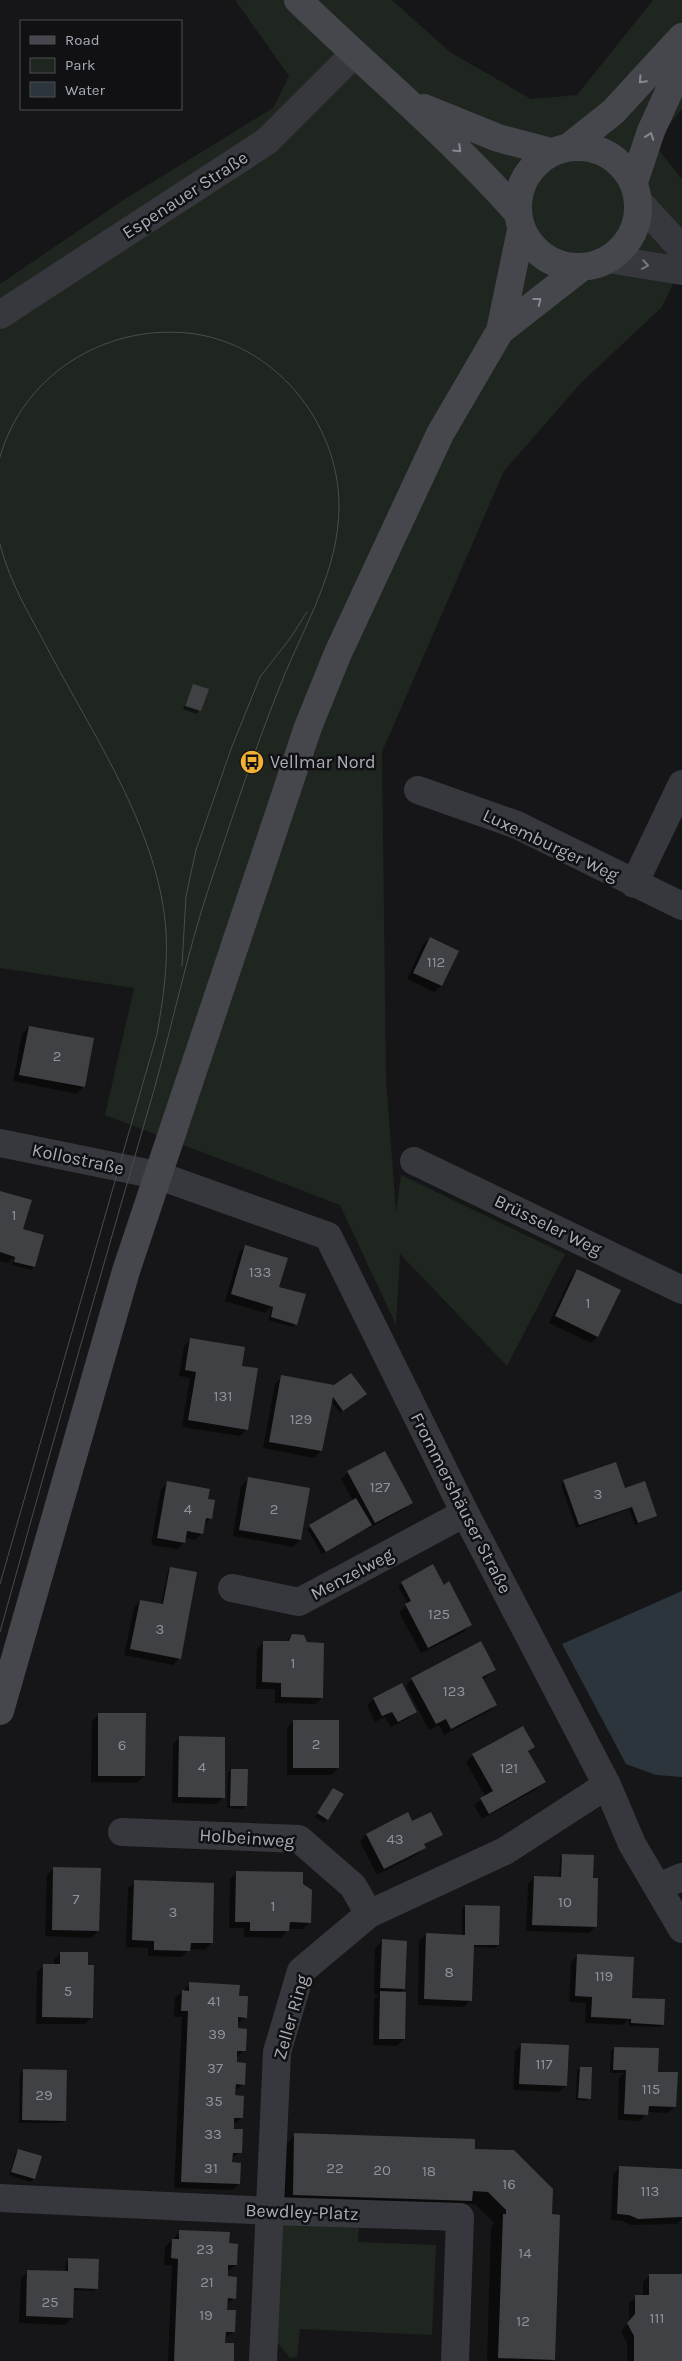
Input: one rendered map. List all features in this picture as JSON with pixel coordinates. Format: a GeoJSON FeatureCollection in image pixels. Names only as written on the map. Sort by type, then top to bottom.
{"type":"FeatureCollection","features":[{"type":"Feature","properties":{"kind":"main road"},"geometry":{"type":"LineString","coordinates":[[298,0],[354,54],[411,103],[478,168],[519,221],[531,246],[545,258],[562,266],[582,267],[601,263],[617,253],[630,238],[637,220],[636,191],[651,131],[682,63]]}},
{"type":"Feature","properties":{"kind":"main road"},"geometry":{"type":"LineString","coordinates":[[0,1711],[126,1271],[308,727],[338,653],[440,434],[500,331],[519,221],[518,194],[524,177],[536,163],[561,149],[613,112],[682,37]]}},
{"type":"Feature","properties":{"kind":"main road"},"geometry":{"type":"LineString","coordinates":[[411,103],[498,138],[561,149],[590,147],[608,154],[623,166],[636,191]]}},
{"type":"Feature","properties":{"kind":"main road"},"geometry":{"type":"LineString","coordinates":[[500,331],[582,267]]}},
{"type":"Feature","properties":{"kind":"street","name":"Espenauer Straße"},"geometry":{"type":"LineString","coordinates":[[0,315],[267,141],[354,54]]}},
{"type":"Feature","properties":{"kind":"street"},"geometry":{"type":"LineString","coordinates":[[636,191],[682,249]]}},
{"type":"Feature","properties":{"kind":"street"},"geometry":{"type":"LineString","coordinates":[[608,258],[682,271]]}},
{"type":"Feature","properties":{"kind":"street"},"geometry":{"type":"LineString","coordinates":[[634,884],[682,784]]}},
{"type":"Feature","properties":{"kind":"street","name":"Luxemburger Weg"},"geometry":{"type":"LineString","coordinates":[[418,790],[517,825],[682,906]]}},
{"type":"Feature","properties":{"kind":"street","name":"Kollostraße"},"geometry":{"type":"LineString","coordinates":[[0,1143],[157,1176]]}},
{"type":"Feature","properties":{"kind":"street","name":"Brüsseler Weg"},"geometry":{"type":"LineString","coordinates":[[414,1160],[682,1290]]}},
{"type":"Feature","properties":{"kind":"street","name":"Frommershäuser Straße"},"geometry":{"type":"LineString","coordinates":[[157,1176],[328,1236],[465,1512],[607,1785],[632,1844],[670,1882],[682,1929]]}},
{"type":"Feature","properties":{"kind":"street","name":"Menzelweg"},"geometry":{"type":"LineString","coordinates":[[232,1588],[299,1602],[465,1512]]}},
{"type":"Feature","properties":{"kind":"street","name":"Zeller Ring"},"geometry":{"type":"LineString","coordinates":[[263,2361],[277,2052],[301,1971],[369,1914],[505,1852],[607,1785]]}},
{"type":"Feature","properties":{"kind":"street","name":"Holbeinweg"},"geometry":{"type":"LineString","coordinates":[[122,1832],[299,1838],[353,1886],[369,1914]]}},
{"type":"Feature","properties":{"kind":"street","name":"Bewdley-Platz"},"geometry":{"type":"LineString","coordinates":[[0,2198],[271,2211],[460,2217],[455,2361]]}},
{"type":"Feature","properties":{"kind":"green space"},"geometry":{"type":"Polygon","coordinates":[[[235,0],[392,0],[450,52],[531,99],[577,95],[653,0],[682,0],[682,109],[654,144],[682,179],[682,265],[662,307],[581,383],[504,471],[382,752],[386,1079],[396,1212],[401,1175],[565,1254],[507,1366],[400,1254],[396,1325],[340,1205],[105,1115],[134,988],[0,968],[0,284],[125,199],[273,108],[289,76],[235,0]]]}},
{"type":"Feature","properties":{"kind":"green space"},"geometry":{"type":"Polygon","coordinates":[[[282,2211],[360,2214],[358,2242],[436,2245],[432,2335],[300,2329],[297,2357],[290,2358],[277,2342],[282,2211]]]}},
{"type":"Feature","properties":{"kind":"water"},"geometry":{"type":"Polygon","coordinates":[[[682,1591],[682,1777],[656,1775],[626,1764],[562,1644],[682,1591]]]}},
{"type":"Feature","properties":{"kind":"building"},"geometry":{"type":"Polygon","coordinates":[[[193,684],[209,689],[201,711],[185,706],[193,684]]]}},
{"type":"Feature","properties":{"kind":"building"},"geometry":{"type":"Polygon","coordinates":[[[430,937],[459,951],[442,986],[413,973],[430,937]]]}},
{"type":"Feature","properties":{"kind":"building"},"geometry":{"type":"Polygon","coordinates":[[[29,1026],[94,1038],[85,1087],[19,1075],[29,1026]]]}},
{"type":"Feature","properties":{"kind":"building"},"geometry":{"type":"Polygon","coordinates":[[[0,1191],[32,1200],[23,1229],[44,1235],[35,1267],[14,1262],[15,1257],[0,1252],[0,1191]]]}},
{"type":"Feature","properties":{"kind":"building"},"geometry":{"type":"Polygon","coordinates":[[[245,1245],[288,1258],[279,1287],[306,1294],[297,1325],[271,1317],[273,1307],[231,1294],[245,1245]]]}},
{"type":"Feature","properties":{"kind":"building"},"geometry":{"type":"Polygon","coordinates":[[[577,1269],[621,1290],[598,1337],[555,1316],[577,1269]]]}},
{"type":"Feature","properties":{"kind":"building"},"geometry":{"type":"Polygon","coordinates":[[[190,1338],[245,1347],[242,1366],[258,1368],[248,1430],[188,1420],[196,1372],[185,1370],[190,1338]]]}},
{"type":"Feature","properties":{"kind":"building"},"geometry":{"type":"Polygon","coordinates":[[[351,1373],[367,1394],[343,1411],[333,1397],[322,1451],[269,1442],[281,1375],[334,1385],[351,1373]]]}},
{"type":"Feature","properties":{"kind":"building"},"geometry":{"type":"Polygon","coordinates":[[[385,1451],[413,1503],[375,1523],[347,1471],[385,1451]]]}},
{"type":"Feature","properties":{"kind":"building"},"geometry":{"type":"Polygon","coordinates":[[[616,1462],[625,1488],[645,1481],[657,1516],[638,1523],[632,1507],[579,1525],[563,1480],[616,1462]]]}},
{"type":"Feature","properties":{"kind":"building"},"geometry":{"type":"Polygon","coordinates":[[[248,1477],[310,1488],[301,1540],[239,1530],[248,1477]]]}},
{"type":"Feature","properties":{"kind":"building"},"geometry":{"type":"Polygon","coordinates":[[[167,1481],[210,1489],[208,1499],[215,1500],[212,1519],[206,1518],[203,1534],[187,1531],[185,1543],[157,1538],[167,1481]]]}},
{"type":"Feature","properties":{"kind":"building"},"geometry":{"type":"Polygon","coordinates":[[[356,1498],[372,1525],[326,1552],[309,1525],[356,1498]]]}},
{"type":"Feature","properties":{"kind":"building"},"geometry":{"type":"Polygon","coordinates":[[[433,1564],[444,1585],[449,1581],[472,1625],[428,1648],[405,1604],[411,1601],[401,1582],[433,1564]]]}},
{"type":"Feature","properties":{"kind":"building"},"geometry":{"type":"Polygon","coordinates":[[[170,1567],[197,1572],[181,1659],[130,1649],[140,1600],[163,1604],[170,1567]]]}},
{"type":"Feature","properties":{"kind":"building"},"geometry":{"type":"Polygon","coordinates":[[[292,1634],[304,1635],[307,1642],[324,1643],[323,1698],[281,1697],[281,1683],[262,1682],[263,1641],[289,1641],[292,1634]]]}},
{"type":"Feature","properties":{"kind":"building"},"geometry":{"type":"Polygon","coordinates":[[[481,1641],[496,1670],[482,1677],[497,1705],[451,1729],[446,1719],[436,1724],[411,1678],[481,1641]]]}},
{"type":"Feature","properties":{"kind":"building"},"geometry":{"type":"Polygon","coordinates":[[[402,1683],[417,1712],[398,1722],[392,1712],[382,1716],[373,1698],[402,1683]]]}},
{"type":"Feature","properties":{"kind":"building"},"geometry":{"type":"Polygon","coordinates":[[[98,1713],[146,1713],[145,1776],[98,1776],[98,1713]]]}},
{"type":"Feature","properties":{"kind":"building"},"geometry":{"type":"Polygon","coordinates":[[[293,1720],[339,1720],[339,1768],[293,1768],[293,1720]]]}},
{"type":"Feature","properties":{"kind":"building"},"geometry":{"type":"Polygon","coordinates":[[[523,1726],[535,1747],[528,1751],[546,1782],[489,1814],[480,1798],[493,1791],[472,1754],[523,1726]]]}},
{"type":"Feature","properties":{"kind":"building"},"geometry":{"type":"Polygon","coordinates":[[[179,1736],[225,1737],[225,1798],[178,1797],[179,1736]]]}},
{"type":"Feature","properties":{"kind":"building"},"geometry":{"type":"Polygon","coordinates":[[[231,1769],[248,1769],[247,1806],[230,1806],[231,1769]]]}},
{"type":"Feature","properties":{"kind":"building"},"geometry":{"type":"Polygon","coordinates":[[[333,1788],[344,1794],[328,1820],[317,1813],[333,1788]]]}},
{"type":"Feature","properties":{"kind":"building"},"geometry":{"type":"Polygon","coordinates":[[[408,1812],[412,1821],[431,1812],[443,1835],[424,1844],[426,1848],[384,1869],[366,1834],[408,1812]]]}},
{"type":"Feature","properties":{"kind":"building"},"geometry":{"type":"Polygon","coordinates":[[[562,1854],[594,1855],[593,1878],[598,1878],[597,1927],[532,1925],[534,1876],[561,1877],[562,1854]]]}},
{"type":"Feature","properties":{"kind":"building"},"geometry":{"type":"Polygon","coordinates":[[[53,1867],[101,1868],[99,1931],[52,1930],[53,1867]]]}},
{"type":"Feature","properties":{"kind":"building"},"geometry":{"type":"Polygon","coordinates":[[[236,1871],[303,1872],[303,1884],[312,1890],[311,1923],[290,1922],[289,1931],[250,1931],[250,1922],[235,1922],[236,1871]]]}},
{"type":"Feature","properties":{"kind":"building"},"geometry":{"type":"Polygon","coordinates":[[[134,1880],[214,1883],[213,1943],[191,1943],[190,1951],[154,1950],[154,1941],[132,1940],[134,1880]]]}},
{"type":"Feature","properties":{"kind":"building"},"geometry":{"type":"Polygon","coordinates":[[[465,1905],[500,1906],[499,1945],[474,1945],[472,2001],[424,1999],[426,1933],[465,1935],[465,1905]]]}},
{"type":"Feature","properties":{"kind":"building"},"geometry":{"type":"Polygon","coordinates":[[[382,1939],[407,1941],[405,1989],[380,1988],[382,1939]]]}},
{"type":"Feature","properties":{"kind":"building"},"geometry":{"type":"Polygon","coordinates":[[[60,1952],[88,1952],[88,1965],[94,1965],[93,2018],[42,2017],[43,1964],[60,1964],[60,1952]]]}},
{"type":"Feature","properties":{"kind":"building"},"geometry":{"type":"Polygon","coordinates":[[[577,1954],[634,1957],[632,1998],[665,1999],[664,2025],[631,2023],[631,2019],[591,2017],[592,1997],[575,1996],[577,1954]]]}},
{"type":"Feature","properties":{"kind":"building"},"geometry":{"type":"Polygon","coordinates":[[[189,1982],[240,1985],[239,1996],[248,1996],[247,2018],[238,2017],[238,2028],[247,2029],[246,2051],[237,2051],[237,2062],[246,2063],[245,2085],[236,2084],[235,2095],[244,2096],[243,2118],[234,2118],[234,2129],[243,2129],[242,2153],[233,2153],[232,2162],[241,2163],[240,2184],[181,2182],[188,2011],[181,2011],[182,1990],[189,1991],[189,1982]]]}},
{"type":"Feature","properties":{"kind":"building"},"geometry":{"type":"Polygon","coordinates":[[[380,1991],[406,1992],[405,2039],[379,2039],[380,1991]]]}},
{"type":"Feature","properties":{"kind":"building"},"geometry":{"type":"Polygon","coordinates":[[[521,2043],[569,2045],[567,2086],[519,2084],[521,2043]]]}},
{"type":"Feature","properties":{"kind":"building"},"geometry":{"type":"Polygon","coordinates":[[[614,2047],[659,2048],[658,2072],[678,2072],[676,2107],[649,2106],[648,2115],[624,2114],[626,2070],[613,2070],[614,2047]]]}},
{"type":"Feature","properties":{"kind":"building"},"geometry":{"type":"Polygon","coordinates":[[[580,2067],[592,2067],[591,2099],[578,2098],[580,2067]]]}},
{"type":"Feature","properties":{"kind":"building"},"geometry":{"type":"Polygon","coordinates":[[[23,2069],[67,2070],[66,2121],[22,2120],[23,2069]]]}},
{"type":"Feature","properties":{"kind":"building"},"geometry":{"type":"Polygon","coordinates":[[[294,2133],[475,2139],[475,2149],[514,2150],[553,2189],[552,2214],[560,2215],[555,2360],[498,2358],[503,2214],[506,2214],[506,2210],[488,2192],[473,2191],[472,2201],[293,2195],[294,2133]]]}},
{"type":"Feature","properties":{"kind":"building"},"geometry":{"type":"Polygon","coordinates":[[[18,2149],[42,2156],[35,2179],[11,2172],[18,2149]]]}},
{"type":"Feature","properties":{"kind":"building"},"geometry":{"type":"Polygon","coordinates":[[[619,2166],[682,2169],[682,2217],[638,2219],[629,2215],[617,2214],[619,2166]]]}},
{"type":"Feature","properties":{"kind":"building"},"geometry":{"type":"Polygon","coordinates":[[[179,2230],[230,2232],[229,2243],[238,2244],[237,2265],[228,2265],[228,2276],[237,2277],[236,2299],[228,2298],[227,2310],[236,2310],[235,2332],[226,2332],[225,2343],[234,2343],[234,2361],[174,2361],[178,2259],[171,2258],[172,2239],[179,2239],[179,2230]]]}},
{"type":"Feature","properties":{"kind":"building"},"geometry":{"type":"Polygon","coordinates":[[[68,2258],[99,2259],[98,2289],[74,2288],[73,2318],[26,2316],[27,2270],[68,2271],[68,2258]]]}},
{"type":"Feature","properties":{"kind":"building"},"geometry":{"type":"Polygon","coordinates":[[[649,2274],[682,2274],[682,2361],[634,2361],[634,2336],[627,2323],[635,2314],[635,2295],[649,2295],[649,2274]]]}},
{"type":"Feature","properties":{"kind":"tram line"},"geometry":{"type":"LineString","coordinates":[[0,457],[11,428],[27,402],[47,380],[71,361],[97,347],[126,337],[156,333],[187,333],[218,339],[247,352],[273,369],[295,391],[314,416],[327,445],[336,475],[339,506],[337,530],[327,574],[262,732],[201,912],[154,1090],[0,1632]]}},
{"type":"Feature","properties":{"kind":"tram line"},"geometry":{"type":"LineString","coordinates":[[0,544],[4,559],[23,602],[106,755],[139,825],[152,860],[161,896],[166,932],[164,983],[157,1034],[0,1584]]}},
{"type":"Feature","properties":{"kind":"tram line"},"geometry":{"type":"LineString","coordinates":[[182,966],[186,896],[196,850],[231,749],[260,677],[291,637],[307,612]]}},
{"type":"Feature","properties":{"kind":"place","name":"Vellmar Nord"},"geometry":{"type":"Point","coordinates":[252,762]}}]}
